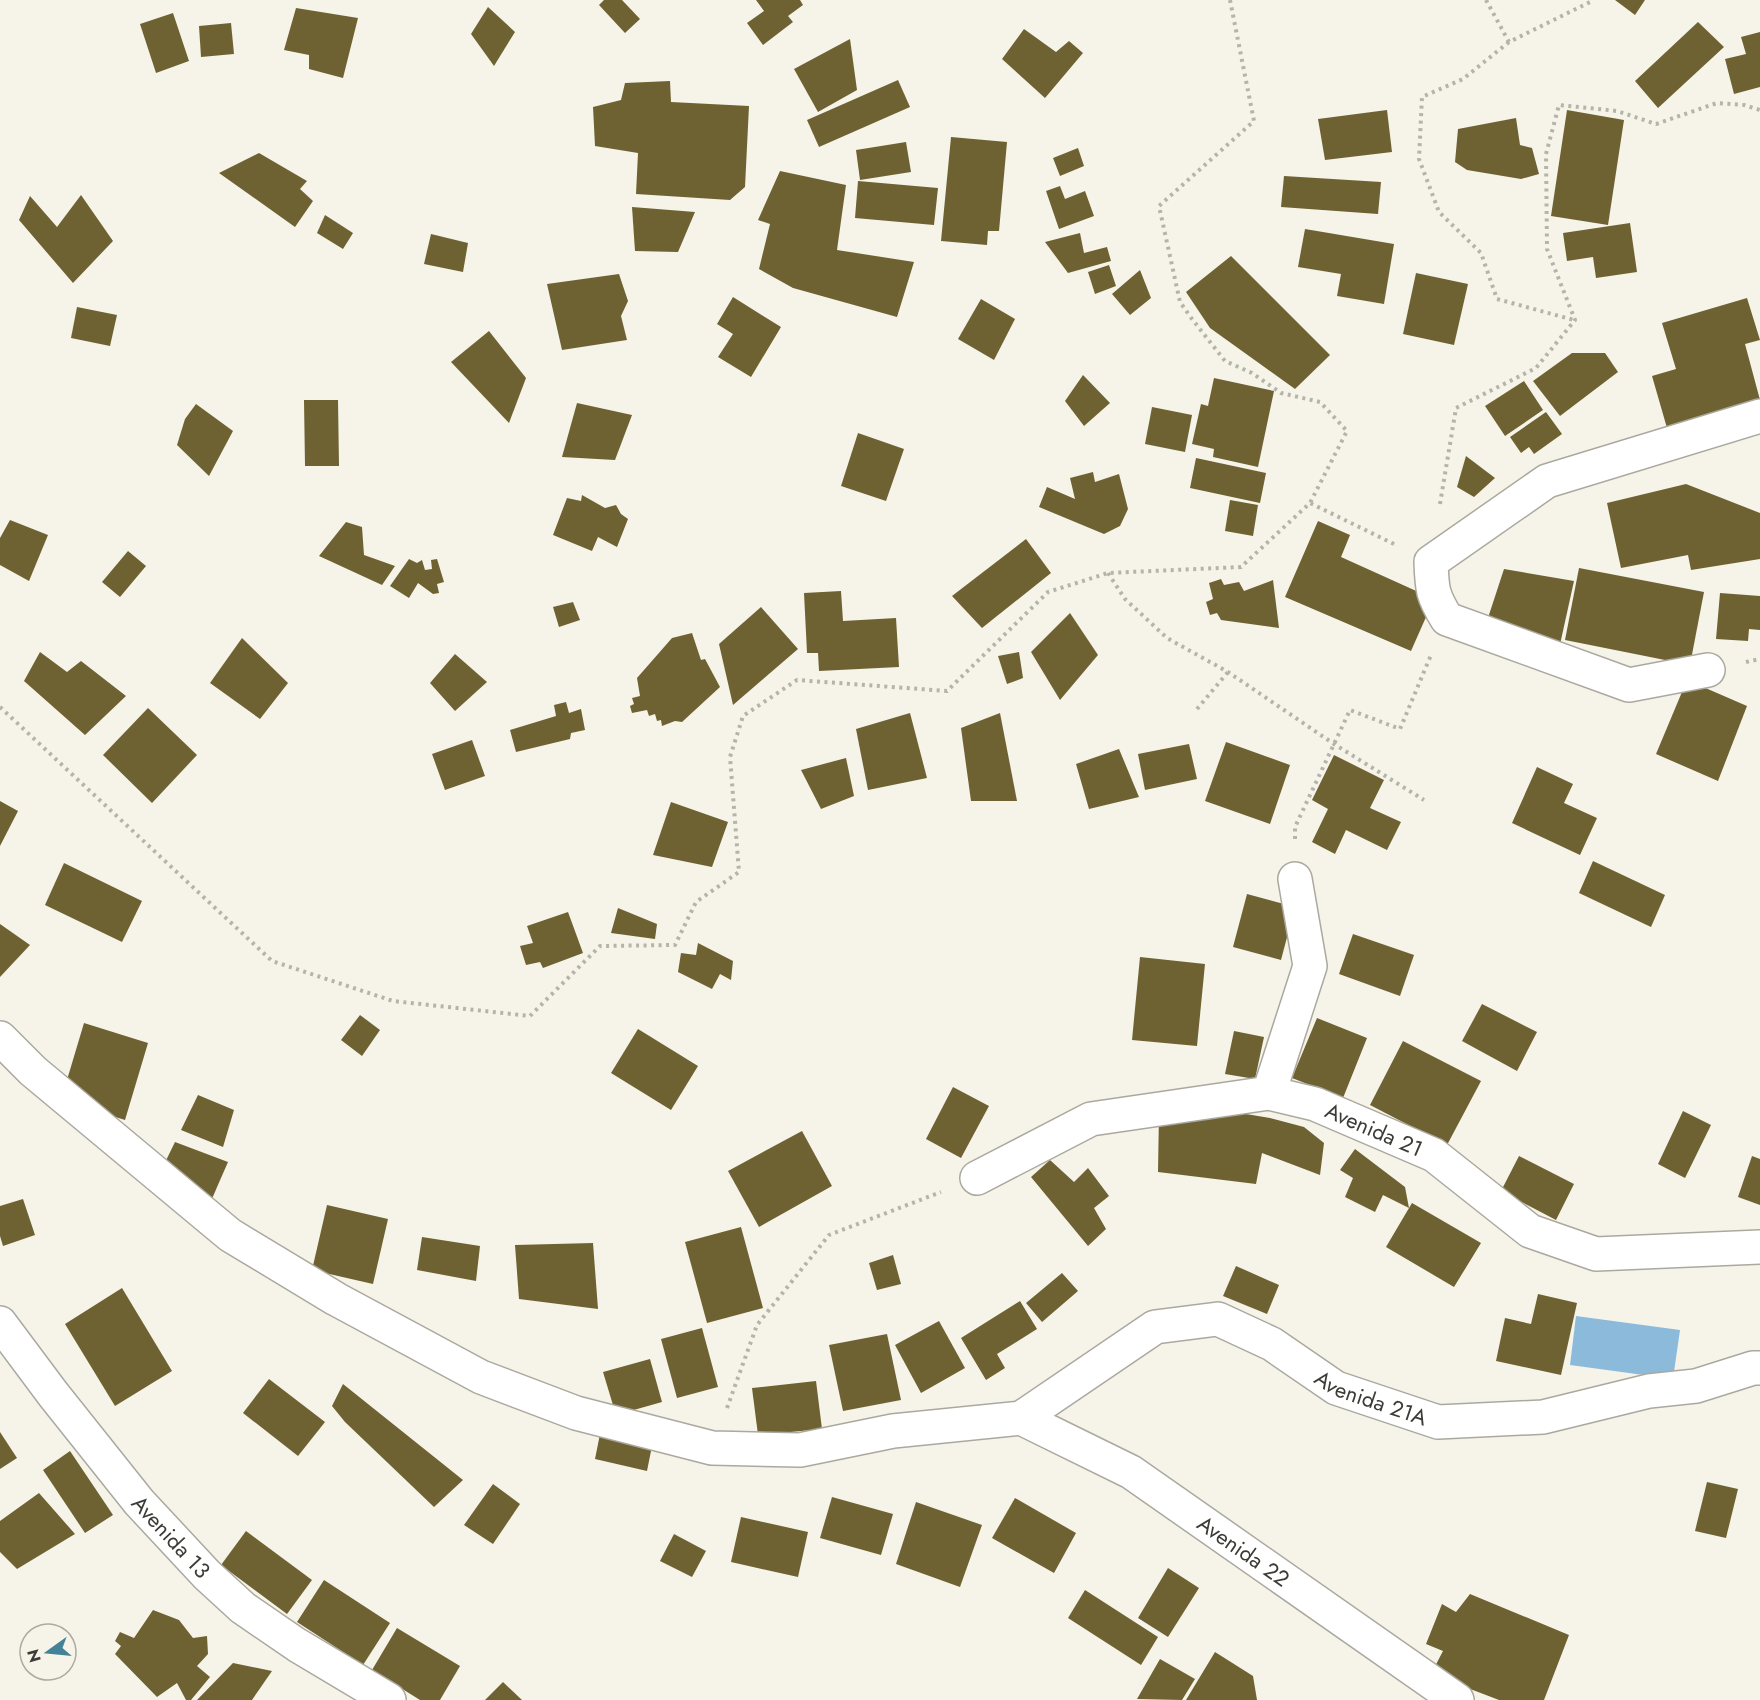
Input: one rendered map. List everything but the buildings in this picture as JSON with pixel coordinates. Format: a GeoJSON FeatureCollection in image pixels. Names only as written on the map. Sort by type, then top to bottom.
{"type":"FeatureCollection","features":[{"type":"Feature","properties":{"kind":"street"},"geometry":{"type":"LineString","coordinates":[[1708,670],[1629,685],[1447,619],[1436,601],[1432,588],[1431,562],[1547,481],[1760,416]]}},
{"type":"Feature","properties":{"kind":"street"},"geometry":{"type":"LineString","coordinates":[[1269,1093],[1310,966],[1295,879]]}},
{"type":"Feature","properties":{"kind":"street"},"geometry":{"type":"LineString","coordinates":[[0,1038],[33,1071],[230,1235],[336,1299],[481,1377],[576,1413],[712,1448],[800,1450],[893,1431],[1021,1418]]}},
{"type":"Feature","properties":{"kind":"street","name":"Avenida 21"},"geometry":{"type":"LineString","coordinates":[[977,1178],[1091,1119],[1269,1093],[1315,1104],[1434,1155],[1530,1231],[1596,1254],[1760,1246]]}},
{"type":"Feature","properties":{"kind":"street","name":"Avenida 21A"},"geometry":{"type":"LineString","coordinates":[[1021,1418],[1155,1327],[1218,1318],[1272,1344],[1336,1388],[1438,1422],[1543,1417],[1649,1391],[1696,1386],[1753,1368],[1760,1368]]}},
{"type":"Feature","properties":{"kind":"street","name":"Avenida 13"},"geometry":{"type":"LineString","coordinates":[[0,1323],[139,1502],[207,1575],[243,1608],[297,1645],[389,1700]]}},
{"type":"Feature","properties":{"kind":"street","name":"Avenida 22"},"geometry":{"type":"LineString","coordinates":[[1021,1418],[1131,1472],[1457,1700]]}},
{"type":"Feature","properties":{"kind":"path"},"geometry":{"type":"LineString","coordinates":[[0,707],[272,961],[393,1001],[530,1016],[600,946],[675,945],[696,902],[739,872],[730,757],[743,716],[797,680],[947,691],[1048,592],[1108,573],[1241,567],[1310,503],[1347,431],[1320,402],[1281,393],[1252,373],[1226,361],[1191,320],[1180,302],[1159,206],[1254,121],[1230,0]]}},
{"type":"Feature","properties":{"kind":"path"},"geometry":{"type":"LineString","coordinates":[[1486,0],[1509,42]]}},
{"type":"Feature","properties":{"kind":"path"},"geometry":{"type":"LineString","coordinates":[[1575,320],[1497,299],[1481,253],[1439,212],[1419,159],[1422,97],[1463,79],[1509,42],[1590,2],[1587,0]]}},
{"type":"Feature","properties":{"kind":"path"},"geometry":{"type":"LineString","coordinates":[[1575,320],[1547,249],[1546,154],[1559,105],[1617,111],[1656,124],[1717,103],[1744,105],[1760,110]]}},
{"type":"Feature","properties":{"kind":"path"},"geometry":{"type":"LineString","coordinates":[[1310,503],[1431,562],[1456,408],[1536,368],[1575,320]]}},
{"type":"Feature","properties":{"kind":"path"},"geometry":{"type":"LineString","coordinates":[[1108,573],[1125,599],[1167,638],[1227,672],[1424,800]]}},
{"type":"Feature","properties":{"kind":"path"},"geometry":{"type":"LineString","coordinates":[[1295,879],[1295,827],[1350,710],[1400,729],[1447,619]]}},
{"type":"Feature","properties":{"kind":"path"},"geometry":{"type":"LineString","coordinates":[[1197,709],[1227,672]]}},
{"type":"Feature","properties":{"kind":"path"},"geometry":{"type":"LineString","coordinates":[[712,1448],[757,1325],[829,1235],[977,1178]]}},
{"type":"Feature","properties":{"kind":"water"},"geometry":{"type":"Polygon","coordinates":[[[1576,1316],[1680,1330],[1673,1379],[1570,1365],[1576,1316]]]}}]}
